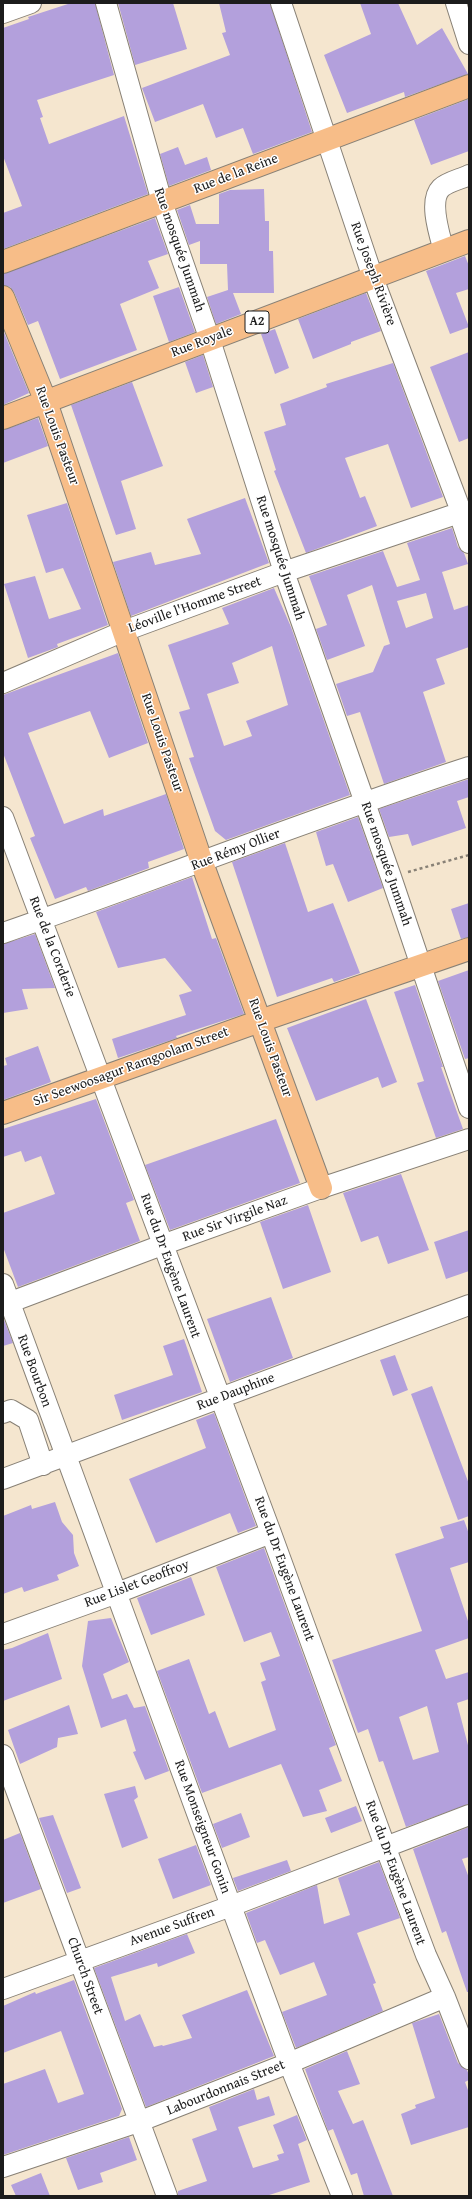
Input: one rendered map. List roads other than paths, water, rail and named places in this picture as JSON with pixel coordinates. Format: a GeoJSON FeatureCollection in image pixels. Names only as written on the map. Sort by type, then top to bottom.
{"type":"FeatureCollection","features":[{"type":"Feature","properties":{"kind":"main road","name":"Rue de la Reine"},"geometry":{"type":"LineString","coordinates":[[3,262],[469,86]]}},
{"type":"Feature","properties":{"kind":"main road","name":"Rue Royale"},"geometry":{"type":"LineString","coordinates":[[3,418],[469,241]]}},
{"type":"Feature","properties":{"kind":"main road","name":"Rue Louis Pasteur"},"geometry":{"type":"LineString","coordinates":[[3,297],[46,402],[202,862],[321,1188]]}},
{"type":"Feature","properties":{"kind":"main road","name":"Sir Seewoosagur Ramgoolam Street"},"geometry":{"type":"LineString","coordinates":[[3,1113],[260,1021],[469,949]]}},
{"type":"Feature","properties":{"kind":"street"},"geometry":{"type":"LineString","coordinates":[[3,13],[31,3]]}},
{"type":"Feature","properties":{"kind":"street","name":"Rue mosquée Jummah"},"geometry":{"type":"LineString","coordinates":[[106,3],[162,202],[210,340],[284,572],[422,966],[469,1108]]}},
{"type":"Feature","properties":{"kind":"street","name":"Rue Joseph Rivière"},"geometry":{"type":"LineString","coordinates":[[281,3],[373,278],[463,507],[469,543]]}},
{"type":"Feature","properties":{"kind":"street"},"geometry":{"type":"LineString","coordinates":[[456,3],[469,44]]}},
{"type":"Feature","properties":{"kind":"street"},"geometry":{"type":"LineString","coordinates":[[444,251],[435,214],[436,197],[441,188],[469,175]]}},
{"type":"Feature","properties":{"kind":"street","name":"Léoville l'Homme Street"},"geometry":{"type":"LineString","coordinates":[[3,683],[124,631],[463,507]]}},
{"type":"Feature","properties":{"kind":"street","name":"Rue Rémy Ollier"},"geometry":{"type":"LineString","coordinates":[[3,933],[202,862],[364,801],[469,767]]}},
{"type":"Feature","properties":{"kind":"street","name":"Rue de la Corderie"},"geometry":{"type":"LineString","coordinates":[[3,817],[101,1077]]}},
{"type":"Feature","properties":{"kind":"street","name":"Rue du Dr Eugène Laurent"},"geometry":{"type":"LineString","coordinates":[[101,1077],[219,1398],[271,1532],[385,1846],[426,1955],[445,1997],[469,2060]]}},
{"type":"Feature","properties":{"kind":"street","name":"Rue Sir Virgile Naz"},"geometry":{"type":"LineString","coordinates":[[6,1304],[162,1245],[321,1188],[469,1139]]}},
{"type":"Feature","properties":{"kind":"street","name":"Rue Bourbon"},"geometry":{"type":"LineString","coordinates":[[3,1284],[6,1304],[65,1456]]}},
{"type":"Feature","properties":{"kind":"street","name":"Rue Dauphine"},"geometry":{"type":"LineString","coordinates":[[3,1479],[469,1305]]}},
{"type":"Feature","properties":{"kind":"street"},"geometry":{"type":"LineString","coordinates":[[3,1413],[11,1410],[28,1420],[43,1465]]}},
{"type":"Feature","properties":{"kind":"street","name":"Rue Monseigneur Gonin"},"geometry":{"type":"LineString","coordinates":[[65,1456],[117,1593],[289,2063],[342,2196]]}},
{"type":"Feature","properties":{"kind":"street","name":"Rue Lislet Geoffroy"},"geometry":{"type":"LineString","coordinates":[[3,1634],[117,1593],[271,1532]]}},
{"type":"Feature","properties":{"kind":"street","name":"Church Street"},"geometry":{"type":"LineString","coordinates":[[3,1756],[138,2122],[167,2196]]}},
{"type":"Feature","properties":{"kind":"street","name":"Avenue Suffren"},"geometry":{"type":"LineString","coordinates":[[3,1989],[231,1906],[469,1815]]}},
{"type":"Feature","properties":{"kind":"street","name":"Labourdonnais Street"},"geometry":{"type":"LineString","coordinates":[[3,2167],[138,2122],[289,2063],[445,1997]]}}]}
